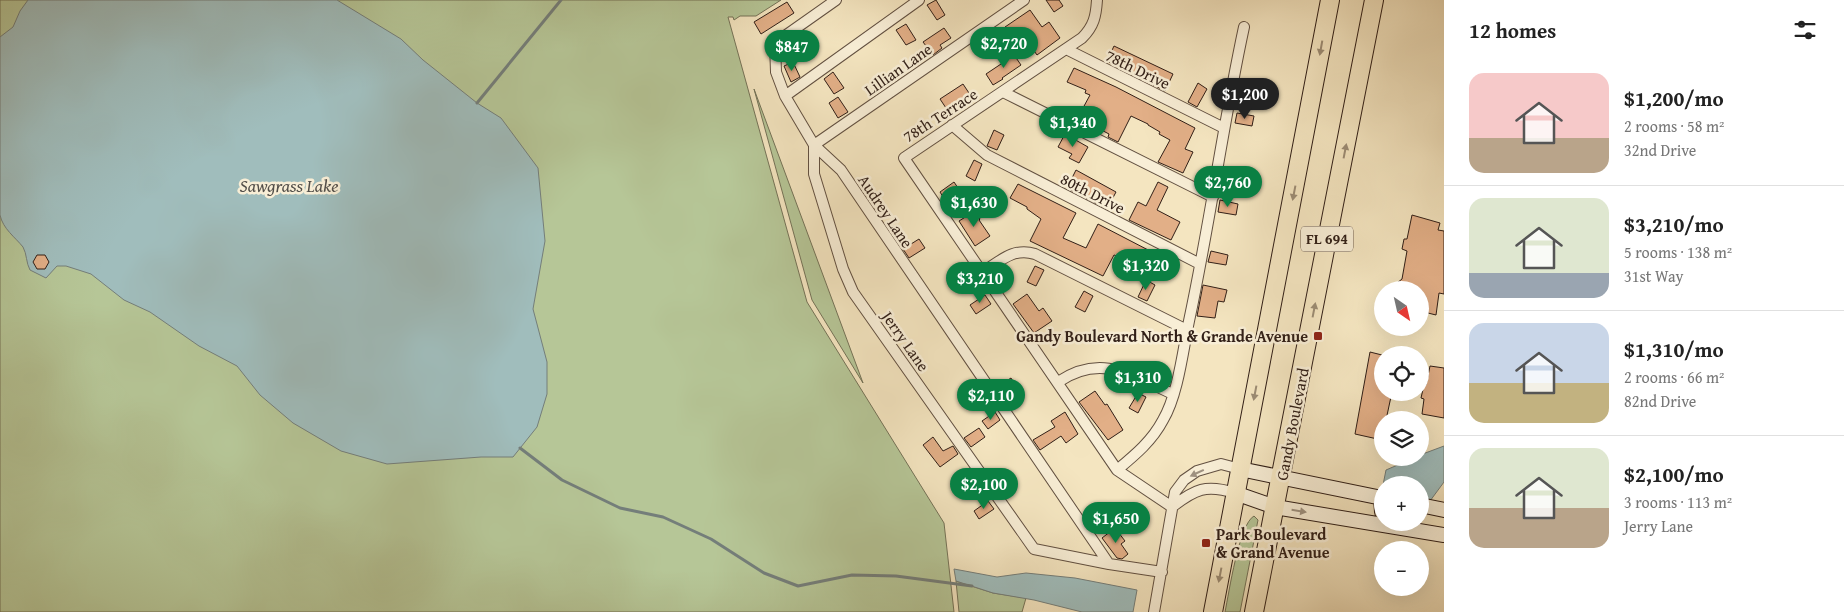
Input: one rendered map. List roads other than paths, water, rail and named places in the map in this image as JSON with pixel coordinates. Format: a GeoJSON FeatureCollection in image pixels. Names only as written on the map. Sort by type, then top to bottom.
{"type":"FeatureCollection","features":[{"type":"Feature","properties":{"kind":"highway","name":"FL 694"},"geometry":{"type":"LineString","coordinates":[[1213,612],[1330,0]]}},
{"type":"Feature","properties":{"kind":"highway"},"geometry":{"type":"LineString","coordinates":[[1363,0],[1365,44]]}},
{"type":"Feature","properties":{"kind":"highway","name":"Gandy Boulevard"},"geometry":{"type":"LineString","coordinates":[[1254,612],[1374,0]]}},
{"type":"Feature","properties":{"kind":"street","name":"Audrey Lane"},"geometry":{"type":"LineString","coordinates":[[836,0],[775,43],[776,72],[785,96],[814,145],[841,170],[1109,564]]}},
{"type":"Feature","properties":{"kind":"street"},"geometry":{"type":"LineString","coordinates":[[785,96],[919,0]]}},
{"type":"Feature","properties":{"kind":"street","name":"Lillian Lane"},"geometry":{"type":"LineString","coordinates":[[814,145],[1024,0]]}},
{"type":"Feature","properties":{"kind":"street","name":"78th Terrace"},"geometry":{"type":"LineString","coordinates":[[983,272],[904,158],[1066,50],[1090,30],[1096,19],[1097,0]]}},
{"type":"Feature","properties":{"kind":"street"},"geometry":{"type":"LineString","coordinates":[[1117,470],[1140,452],[1164,420],[1173,394],[1213,197],[1244,26]]}},
{"type":"Feature","properties":{"kind":"street","name":"78th Drive"},"geometry":{"type":"LineString","coordinates":[[1066,50],[1224,128]]}},
{"type":"Feature","properties":{"kind":"street"},"geometry":{"type":"LineString","coordinates":[[1003,92],[1213,197]]}},
{"type":"Feature","properties":{"kind":"street","name":"80th Drive"},"geometry":{"type":"LineString","coordinates":[[952,125],[987,155],[1200,264]]}},
{"type":"Feature","properties":{"kind":"street","name":"Jerry Lane"},"geometry":{"type":"LineString","coordinates":[[814,145],[814,174],[843,269],[853,292],[1034,549],[1162,572]]}},
{"type":"Feature","properties":{"kind":"street"},"geometry":{"type":"LineString","coordinates":[[1172,507],[1117,470],[983,272],[1012,253],[1025,250],[1187,330]]}},
{"type":"Feature","properties":{"kind":"street"},"geometry":{"type":"LineString","coordinates":[[1058,382],[1071,373],[1091,367],[1109,368],[1138,378],[1173,394]]}},
{"type":"Feature","properties":{"kind":"street"},"geometry":{"type":"LineString","coordinates":[[1154,612],[1175,492],[1184,480],[1197,471],[1221,464],[1281,479],[1374,496]]}},
{"type":"Feature","properties":{"kind":"street"},"geometry":{"type":"LineString","coordinates":[[1172,507],[1188,494],[1202,488],[1220,488],[1275,507],[1374,522]]}},
{"type":"Feature","properties":{"kind":"street"},"geometry":{"type":"LineString","coordinates":[[1429,507],[1444,510]]}},
{"type":"Feature","properties":{"kind":"street"},"geometry":{"type":"LineString","coordinates":[[1424,531],[1444,535]]}},
{"type":"Feature","properties":{"kind":"water","name":"Sawgrass Lake"},"geometry":{"type":"Polygon","coordinates":[[[28,0],[337,0],[401,39],[423,60],[477,103],[501,118],[538,168],[545,241],[533,309],[547,362],[547,394],[537,427],[513,457],[481,457],[387,464],[341,451],[293,423],[260,395],[237,366],[199,346],[150,312],[124,300],[91,274],[66,266],[57,266],[46,278],[30,270],[23,247],[6,229],[0,215],[0,37],[13,27],[20,11],[28,0]]]}},
{"type":"Feature","properties":{"kind":"water"},"geometry":{"type":"Polygon","coordinates":[[[1444,446],[1444,482],[1430,501],[1429,476],[1385,476],[1386,470],[1395,466],[1429,466],[1429,452],[1444,446]]]}},
{"type":"Feature","properties":{"kind":"water"},"geometry":{"type":"Polygon","coordinates":[[[954,569],[997,577],[1026,573],[1075,578],[1137,590],[1133,612],[1082,612],[1034,600],[993,593],[956,581],[954,569]]]}},
{"type":"Feature","properties":{"kind":"waterway"},"geometry":{"type":"LineString","coordinates":[[477,103],[561,0]]}},
{"type":"Feature","properties":{"kind":"waterway"},"geometry":{"type":"LineString","coordinates":[[520,448],[562,480],[620,508],[663,517],[711,539],[764,573],[798,586],[852,575],[896,576],[972,586]]}},
{"type":"Feature","properties":{"kind":"place","name":"Gandy Boulevard North & Grande Avenue"},"geometry":{"type":"Point","coordinates":[1318,336]}},
{"type":"Feature","properties":{"kind":"place","name":"Park Boulevard & Grand Avenue"},"geometry":{"type":"Point","coordinates":[1206,543]}}]}
